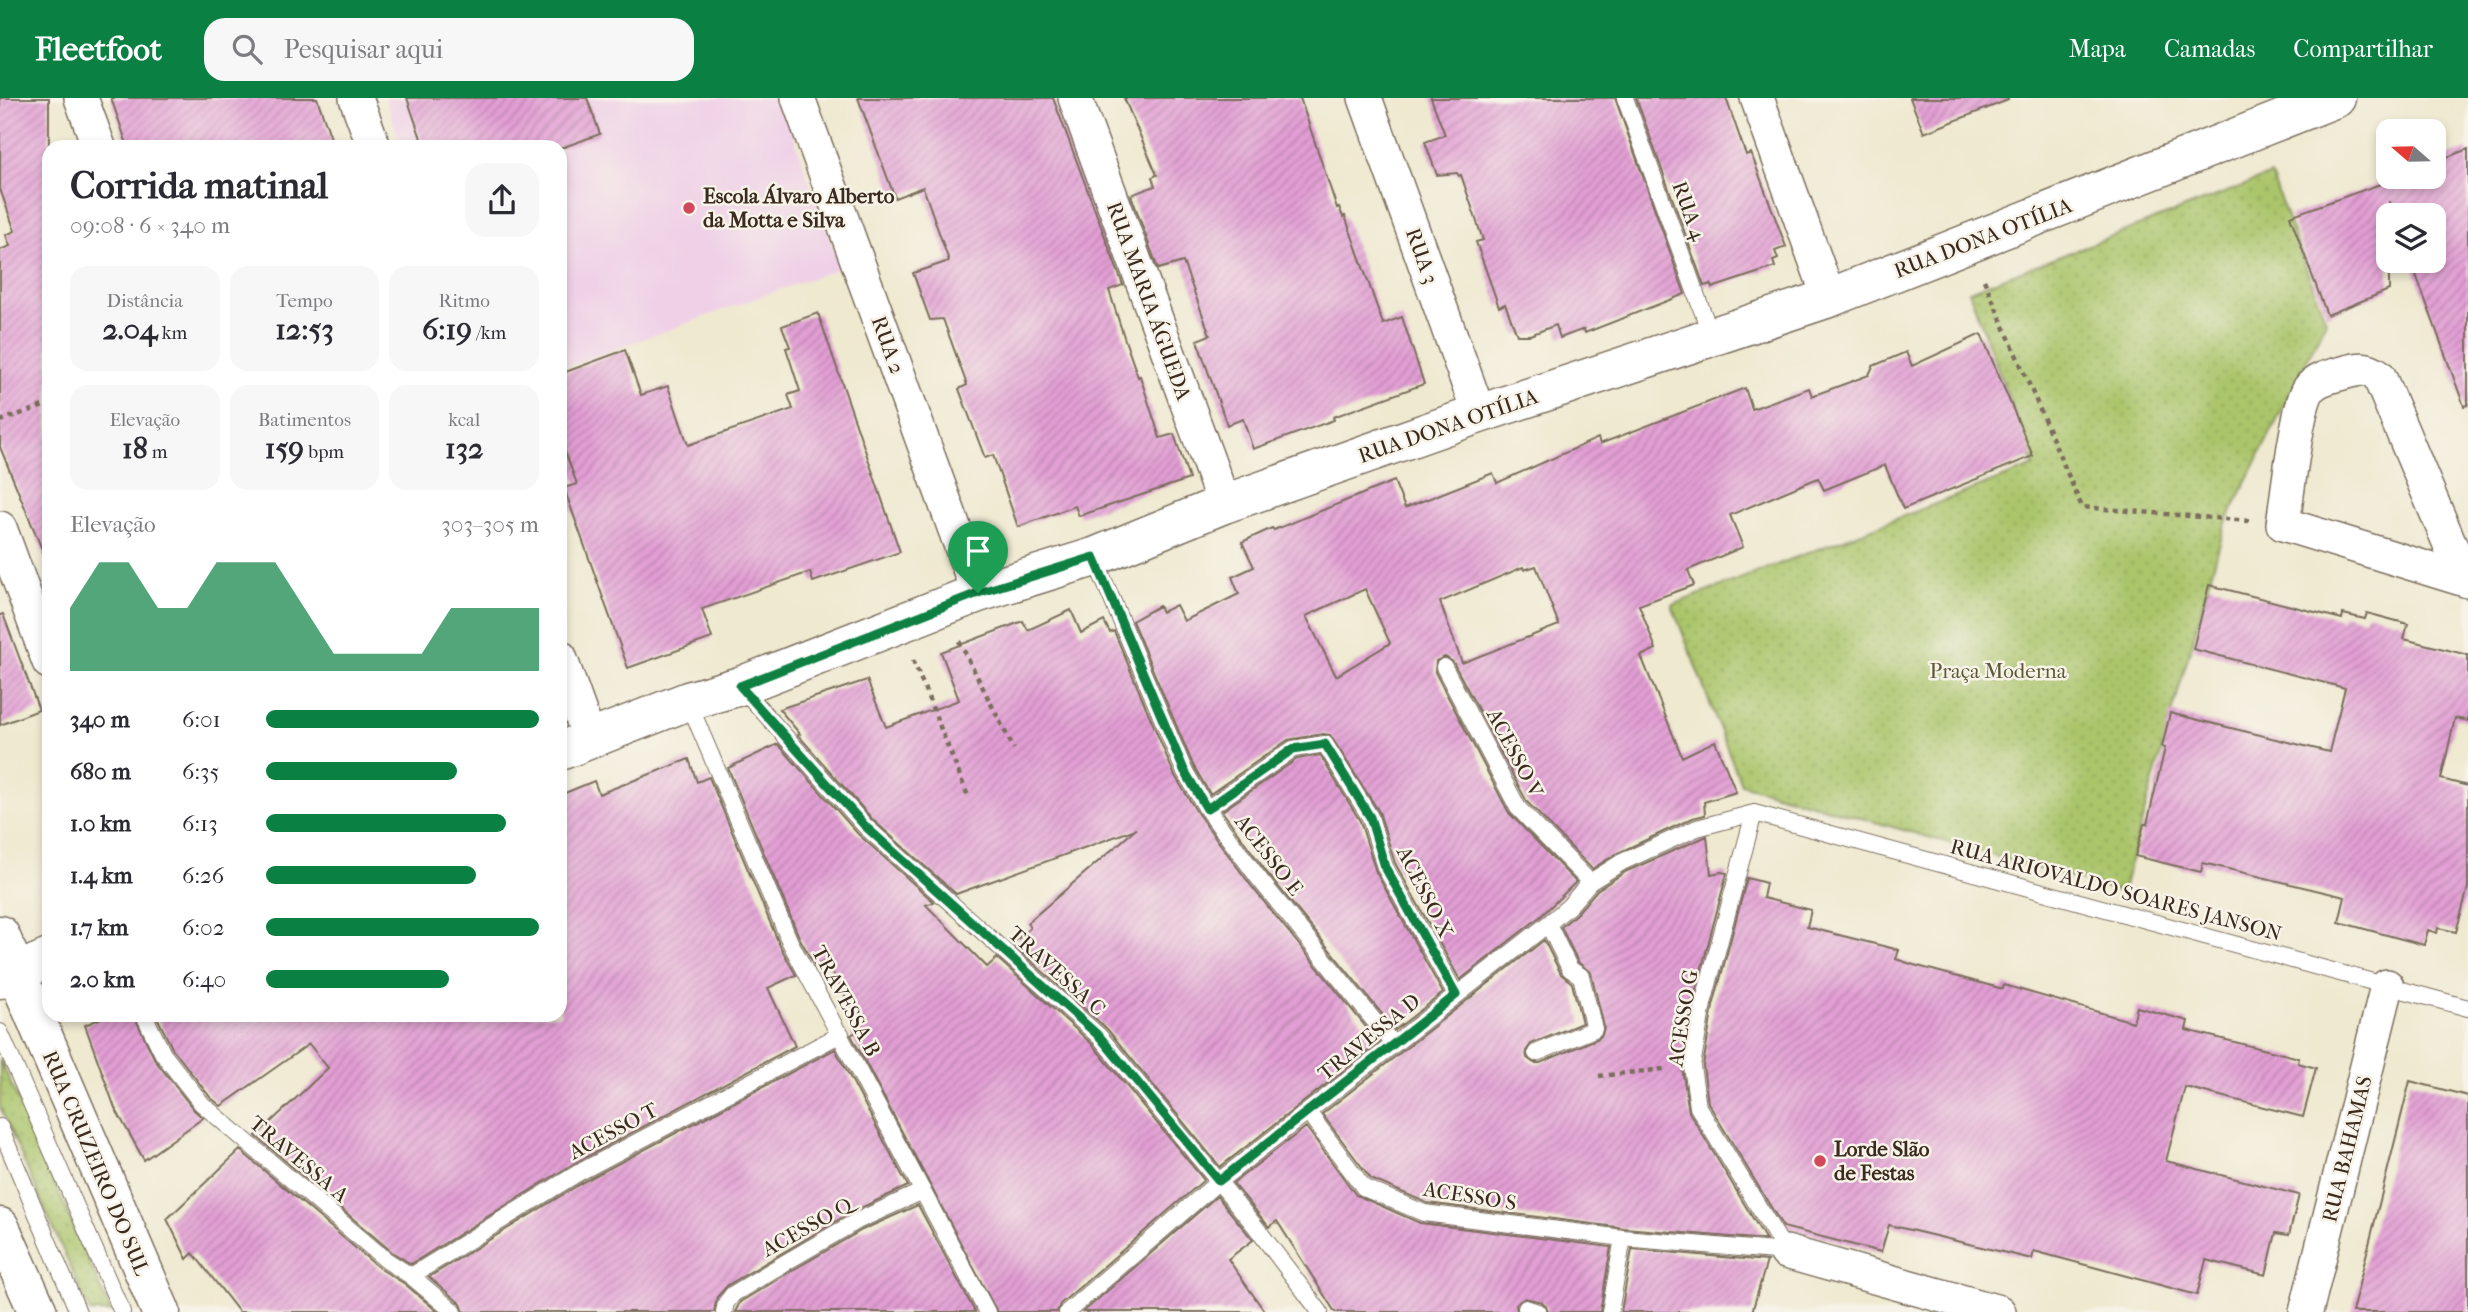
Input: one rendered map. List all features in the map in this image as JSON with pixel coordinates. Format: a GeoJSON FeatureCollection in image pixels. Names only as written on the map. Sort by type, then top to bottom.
{"type":"FeatureCollection","features":[{"type":"Feature","properties":{"kind":"street"},"geometry":{"type":"LineString","coordinates":[[81,98],[96,140]]}},
{"type":"Feature","properties":{"kind":"street"},"geometry":{"type":"LineString","coordinates":[[355,98],[370,140]]}},
{"type":"Feature","properties":{"kind":"street","name":"RUA 2"},"geometry":{"type":"LineString","coordinates":[[798,98],[978,593]]}},
{"type":"Feature","properties":{"kind":"street","name":"RUA MARIA ÁGUEDA"},"geometry":{"type":"LineString","coordinates":[[1075,98],[1224,504]]}},
{"type":"Feature","properties":{"kind":"street","name":"RUA 3"},"geometry":{"type":"LineString","coordinates":[[1365,98],[1479,414]]}},
{"type":"Feature","properties":{"kind":"street"},"geometry":{"type":"LineString","coordinates":[[1757,98],[1829,298]]}},
{"type":"Feature","properties":{"kind":"street","name":"RUA DONA OTÍLIA"},"geometry":{"type":"LineString","coordinates":[[575,746],[688,701],[740,686],[978,593],[1094,557],[1224,504],[1479,414],[1829,298],[2336,98]]}},
{"type":"Feature","properties":{"kind":"street"},"geometry":{"type":"LineString","coordinates":[[2361,368],[2371,370],[2379,376],[2467,580],[2283,524],[2302,407],[2309,389],[2325,378],[2361,368]]}},
{"type":"Feature","properties":{"kind":"street"},"geometry":{"type":"LineString","coordinates":[[0,528],[42,643]]}},
{"type":"Feature","properties":{"kind":"street"},"geometry":{"type":"LineString","coordinates":[[567,699],[575,746]]}},
{"type":"Feature","properties":{"kind":"street","name":"RUA CRUZEIRO DO SUL"},"geometry":{"type":"LineString","coordinates":[[0,935],[8,977],[161,1312]]}},
{"type":"Feature","properties":{"kind":"street"},"geometry":{"type":"LineString","coordinates":[[8,977],[42,961]]}},
{"type":"Feature","properties":{"kind":"street","name":"RUA BAHAMAS"},"geometry":{"type":"LineString","coordinates":[[2306,1312],[2387,986]]}},
{"type":"Feature","properties":{"kind":"street"},"geometry":{"type":"LineString","coordinates":[[0,1227],[38,1312]]}},
{"type":"Feature","properties":{"kind":"street"},"geometry":{"type":"LineString","coordinates":[[1786,1252],[1999,1312]]}},
{"type":"Feature","properties":{"kind":"lane","name":"RUA 4"},"geometry":{"type":"LineString","coordinates":[[1625,98],[1712,338]]}},
{"type":"Feature","properties":{"kind":"lane","name":"ACESSO E"},"geometry":{"type":"LineString","coordinates":[[1094,557],[1184,770],[1207,809],[1260,880],[1393,1044]]}},
{"type":"Feature","properties":{"kind":"lane","name":"ACESSO V"},"geometry":{"type":"LineString","coordinates":[[1444,667],[1518,808],[1590,881]]}},
{"type":"Feature","properties":{"kind":"lane","name":"TRAVESSA C"},"geometry":{"type":"LineString","coordinates":[[740,686],[866,827],[1100,1037],[1219,1181],[1320,1312]]}},
{"type":"Feature","properties":{"kind":"lane","name":"TRAVESSA B"},"geometry":{"type":"LineString","coordinates":[[688,701],[790,942],[987,1312]]}},
{"type":"Feature","properties":{"kind":"lane","name":"ACESSO X"},"geometry":{"type":"LineString","coordinates":[[1207,809],[1293,749],[1325,744],[1370,817],[1385,867],[1456,995]]}},
{"type":"Feature","properties":{"kind":"lane","name":"TRAVESSA D"},"geometry":{"type":"LineString","coordinates":[[1067,1312],[1219,1181],[1548,924],[1569,906],[1590,881],[1622,862],[1685,834],[1754,813]]}},
{"type":"Feature","properties":{"kind":"lane","name":"RUA ARIOVALDO SOARES JANSON"},"geometry":{"type":"LineString","coordinates":[[1754,813],[2468,1008]]}},
{"type":"Feature","properties":{"kind":"lane","name":"ACESSO G"},"geometry":{"type":"LineString","coordinates":[[1754,813],[1703,1004],[1692,1066],[1698,1107],[1786,1252]]}},
{"type":"Feature","properties":{"kind":"lane"},"geometry":{"type":"LineString","coordinates":[[1536,1053],[1594,1030],[1581,976],[1570,969],[1548,924]]}},
{"type":"Feature","properties":{"kind":"lane","name":"TRAVESSA A"},"geometry":{"type":"LineString","coordinates":[[147,1022],[163,1054],[202,1104],[377,1252],[454,1312]]}},
{"type":"Feature","properties":{"kind":"lane"},"geometry":{"type":"LineString","coordinates":[[0,1032],[122,1312]]}},
{"type":"Feature","properties":{"kind":"lane","name":"ACESSO T"},"geometry":{"type":"LineString","coordinates":[[411,1276],[578,1173],[841,1034]]}},
{"type":"Feature","properties":{"kind":"lane","name":"ACESSO S"},"geometry":{"type":"LineString","coordinates":[[1308,1112],[1364,1188],[1424,1213],[1623,1238],[1786,1252]]}},
{"type":"Feature","properties":{"kind":"lane"},"geometry":{"type":"LineString","coordinates":[[0,1127],[78,1312]]}},
{"type":"Feature","properties":{"kind":"lane","name":"ACESSO Q"},"geometry":{"type":"LineString","coordinates":[[724,1312],[726,1303],[733,1294],[857,1221],[923,1191]]}},
{"type":"Feature","properties":{"kind":"lane"},"geometry":{"type":"LineString","coordinates":[[1610,1312],[1623,1238]]}},
{"type":"Feature","properties":{"kind":"path"},"geometry":{"type":"LineString","coordinates":[[1969,244],[2082,508],[2283,524]]}},
{"type":"Feature","properties":{"kind":"path"},"geometry":{"type":"LineString","coordinates":[[0,421],[42,406]]}},
{"type":"Feature","properties":{"kind":"path"},"geometry":{"type":"LineString","coordinates":[[942,607],[1014,749]]}},
{"type":"Feature","properties":{"kind":"path"},"geometry":{"type":"LineString","coordinates":[[898,624],[968,796]]}},
{"type":"Feature","properties":{"kind":"path"},"geometry":{"type":"LineString","coordinates":[[1599,1076],[1692,1066]]}},
{"type":"Feature","properties":{"kind":"shaded area","name":"Escola Álvaro Alberto da Motta e Silva"},"geometry":{"type":"Polygon","coordinates":[[[385,98],[780,98],[840,268],[567,366],[567,140],[400,140],[385,98]]]}},
{"type":"Feature","properties":{"kind":"green space","name":"Praça Moderna"},"geometry":{"type":"Polygon","coordinates":[[[2271,175],[2326,321],[2225,525],[2122,892],[1741,784],[1672,605],[2034,466],[1969,291],[2271,175]]]}},
{"type":"Feature","properties":{"kind":"green space"},"geometry":{"type":"Polygon","coordinates":[[[0,1059],[111,1312],[90,1312],[0,1107],[0,1059]]]}},
{"type":"Feature","properties":{"kind":"building"},"geometry":{"type":"Polygon","coordinates":[[[0,98],[49,98],[49,140],[42,140],[42,549],[0,447],[0,250],[10,246],[6,235],[15,231],[0,189],[0,98]]]}},
{"type":"Feature","properties":{"kind":"building"},"geometry":{"type":"Polygon","coordinates":[[[111,98],[317,98],[332,140],[126,140],[111,98]]]}},
{"type":"Feature","properties":{"kind":"building"},"geometry":{"type":"Polygon","coordinates":[[[407,98],[587,98],[600,134],[567,146],[567,140],[422,140],[407,98]]]}},
{"type":"Feature","properties":{"kind":"building"},"geometry":{"type":"Polygon","coordinates":[[[858,98],[1053,98],[1123,285],[1109,290],[1138,377],[1140,376],[1160,438],[1174,434],[1189,479],[1079,516],[1075,506],[1018,527],[993,455],[985,458],[959,389],[967,385],[943,319],[930,320],[913,273],[949,261],[923,187],[895,198],[858,98]]]}},
{"type":"Feature","properties":{"kind":"building"},"geometry":{"type":"Polygon","coordinates":[[[1124,98],[1300,98],[1337,208],[1339,207],[1343,217],[1345,216],[1383,324],[1402,317],[1424,384],[1253,449],[1243,419],[1227,425],[1197,340],[1210,335],[1183,262],[1158,269],[1131,195],[1155,186],[1152,177],[1157,175],[1124,98]]]}},
{"type":"Feature","properties":{"kind":"building"},"geometry":{"type":"Polygon","coordinates":[[[1431,98],[1615,98],[1685,294],[1585,333],[1584,329],[1560,338],[1556,325],[1530,335],[1517,335],[1505,304],[1499,307],[1476,242],[1483,240],[1461,175],[1437,175],[1425,142],[1445,135],[1431,98]]]}},
{"type":"Feature","properties":{"kind":"building"},"geometry":{"type":"Polygon","coordinates":[[[1636,98],[1726,98],[1746,155],[1751,153],[1786,247],[1775,251],[1778,259],[1773,261],[1775,267],[1712,288],[1711,284],[1704,286],[1636,98]]]}},
{"type":"Feature","properties":{"kind":"building"},"geometry":{"type":"Polygon","coordinates":[[[1910,98],[2008,98],[2008,100],[1924,133],[1910,98]]]}},
{"type":"Feature","properties":{"kind":"building"},"geometry":{"type":"Polygon","coordinates":[[[2468,149],[2468,405],[2464,406],[2415,273],[2446,273],[2446,203],[2376,203],[2376,273],[2389,273],[2389,290],[2327,315],[2290,216],[2376,186],[2376,189],[2446,189],[2446,157],[2468,149]]]}},
{"type":"Feature","properties":{"kind":"building"},"geometry":{"type":"Polygon","coordinates":[[[818,313],[900,552],[813,582],[810,572],[702,609],[712,638],[628,668],[567,496],[567,487],[577,484],[567,457],[567,371],[625,350],[641,395],[668,386],[688,445],[793,409],[788,395],[800,391],[786,348],[790,347],[782,326],[818,313]]]}},
{"type":"Feature","properties":{"kind":"building"},"geometry":{"type":"Polygon","coordinates":[[[1981,334],[2033,456],[1903,509],[1885,465],[1824,490],[1818,478],[1730,515],[1743,547],[1688,570],[1694,585],[1639,605],[1656,649],[1641,656],[1682,757],[1715,741],[1736,792],[1704,802],[1705,815],[1618,853],[1592,869],[1527,802],[1453,662],[1445,657],[1436,661],[1435,672],[1509,813],[1576,882],[1541,916],[1460,980],[1395,863],[1379,812],[1330,735],[1288,740],[1210,794],[1193,765],[1132,621],[1159,606],[1162,612],[1176,605],[1184,621],[1239,594],[1232,577],[1254,567],[1242,542],[1394,481],[1405,508],[1493,473],[1497,483],[1598,438],[1600,444],[1745,388],[1752,409],[1809,388],[1812,396],[1869,375],[1873,366],[1906,352],[1912,366],[1981,334]],[[1536,566],[1524,570],[1523,567],[1440,602],[1462,663],[1559,625],[1536,566]],[[1365,589],[1306,616],[1336,676],[1390,643],[1365,589]]]}},
{"type":"Feature","properties":{"kind":"building"},"geometry":{"type":"Polygon","coordinates":[[[2209,585],[2342,619],[2343,614],[2365,619],[2367,613],[2408,624],[2404,639],[2468,655],[2468,721],[2455,718],[2441,779],[2468,786],[2468,888],[2456,932],[2438,928],[2437,933],[2428,930],[2424,945],[2339,922],[2345,897],[2203,863],[2201,872],[2135,856],[2144,824],[2147,824],[2165,748],[2162,747],[2170,713],[2329,752],[2345,688],[2193,649],[2209,585]]]}},
{"type":"Feature","properties":{"kind":"building"},"geometry":{"type":"Polygon","coordinates":[[[1071,610],[1081,633],[1104,621],[1110,633],[1114,631],[1174,774],[1198,814],[1252,887],[1379,1043],[1220,1167],[1108,1030],[1012,944],[1030,928],[1027,923],[1136,829],[956,894],[873,820],[798,735],[800,734],[779,709],[867,680],[886,727],[959,700],[941,652],[1023,621],[1028,630],[1071,610]]]}},
{"type":"Feature","properties":{"kind":"building"},"geometry":{"type":"Polygon","coordinates":[[[3,614],[39,710],[0,725],[0,615],[3,614]]]}},
{"type":"Feature","properties":{"kind":"building"},"geometry":{"type":"Polygon","coordinates":[[[778,744],[858,834],[934,902],[926,905],[987,967],[997,958],[1092,1044],[1204,1180],[1060,1304],[1057,1312],[997,1312],[851,1035],[863,1028],[826,961],[815,966],[799,937],[728,768],[778,744]]]}},
{"type":"Feature","properties":{"kind":"building"},"geometry":{"type":"Polygon","coordinates":[[[1320,755],[1360,821],[1376,872],[1443,993],[1395,1030],[1268,874],[1222,811],[1297,759],[1320,755]]]}},
{"type":"Feature","properties":{"kind":"building"},"geometry":{"type":"Polygon","coordinates":[[[689,759],[697,782],[709,777],[780,946],[796,975],[768,988],[795,1046],[573,1164],[411,1264],[392,1252],[256,1136],[328,1068],[309,1044],[221,1106],[210,1097],[172,1048],[159,1022],[567,1022],[567,792],[594,781],[599,794],[689,759]]]}},
{"type":"Feature","properties":{"kind":"building"},"geometry":{"type":"Polygon","coordinates":[[[1707,836],[1711,874],[1727,873],[1693,1001],[1682,1068],[1689,1112],[1766,1240],[1624,1228],[1427,1203],[1371,1179],[1322,1114],[1544,940],[1561,974],[1572,983],[1582,1023],[1531,1044],[1526,1051],[1527,1058],[1534,1063],[1540,1063],[1599,1038],[1604,1027],[1591,973],[1578,962],[1561,927],[1597,890],[1627,871],[1707,836]]]}},
{"type":"Feature","properties":{"kind":"building"},"geometry":{"type":"Polygon","coordinates":[[[1747,878],[1766,883],[1763,898],[1811,910],[1807,927],[1899,950],[1896,959],[2003,989],[2004,985],[2133,1022],[2137,1007],[2188,1021],[2186,1030],[2299,1058],[2298,1063],[2316,1068],[2303,1117],[2185,1087],[2166,1161],[2299,1195],[2289,1235],[2276,1233],[2266,1275],[2206,1260],[2197,1295],[2034,1251],[2032,1259],[1889,1225],[1881,1252],[1783,1227],[1708,1103],[1703,1066],[1713,1006],[1747,878]]]}},
{"type":"Feature","properties":{"kind":"building"},"geometry":{"type":"Polygon","coordinates":[[[92,1022],[137,1022],[155,1060],[203,1118],[144,1160],[115,1108],[85,1025],[92,1022]]]}},
{"type":"Feature","properties":{"kind":"building"},"geometry":{"type":"Polygon","coordinates":[[[835,1049],[908,1186],[852,1212],[728,1285],[717,1297],[714,1312],[464,1312],[461,1304],[429,1277],[583,1182],[835,1049]]]}},
{"type":"Feature","properties":{"kind":"building"},"geometry":{"type":"Polygon","coordinates":[[[2410,1081],[2468,1096],[2468,1312],[2352,1312],[2410,1081]]]}},
{"type":"Feature","properties":{"kind":"building"},"geometry":{"type":"Polygon","coordinates":[[[1306,1127],[1356,1195],[1420,1223],[1611,1247],[1600,1312],[1548,1312],[1542,1302],[1525,1298],[1516,1304],[1517,1312],[1335,1312],[1277,1221],[1269,1227],[1233,1183],[1306,1127]]]}},
{"type":"Feature","properties":{"kind":"building"},"geometry":{"type":"Polygon","coordinates":[[[240,1150],[379,1268],[405,1284],[438,1312],[239,1312],[193,1253],[187,1259],[167,1219],[240,1150]]]}},
{"type":"Feature","properties":{"kind":"building"},"geometry":{"type":"Polygon","coordinates":[[[1217,1196],[1253,1240],[1228,1259],[1265,1312],[1083,1312],[1217,1196]]]}},
{"type":"Feature","properties":{"kind":"building"},"geometry":{"type":"Polygon","coordinates":[[[918,1205],[975,1312],[735,1312],[740,1302],[793,1270],[862,1230],[918,1205]]]}},
{"type":"Feature","properties":{"kind":"building"},"geometry":{"type":"Polygon","coordinates":[[[1632,1249],[1767,1261],[1752,1312],[1621,1312],[1632,1249]]]}},
{"type":"Feature","properties":{"kind":"place","name":"Escola Álvaro Alberto da Motta e Silva"},"geometry":{"type":"Point","coordinates":[689,208]}},
{"type":"Feature","properties":{"kind":"place","name":"Lorde Slão de Festas"},"geometry":{"type":"Point","coordinates":[1820,1161]}},
{"type":"Feature","properties":{"kind":"route"},"geometry":{"type":"LineString","coordinates":[[1094,557],[1184,770],[1207,809],[1293,749],[1325,744],[1370,817],[1385,867],[1456,995],[1219,1181],[1100,1037],[866,827],[740,686],[978,593],[1094,557]]}}]}
